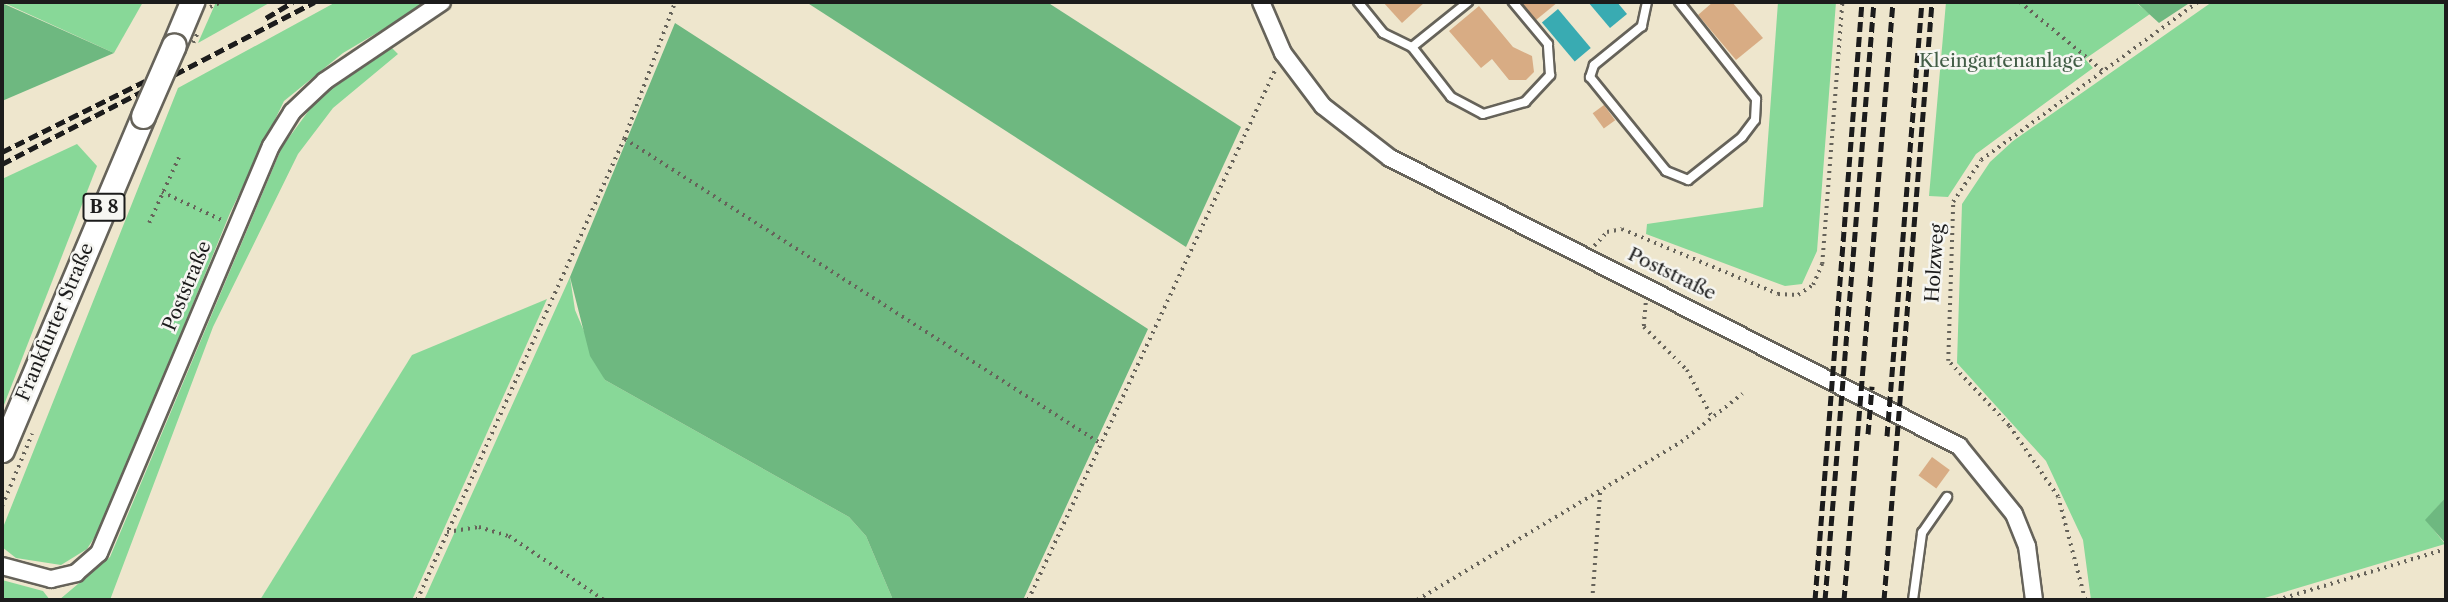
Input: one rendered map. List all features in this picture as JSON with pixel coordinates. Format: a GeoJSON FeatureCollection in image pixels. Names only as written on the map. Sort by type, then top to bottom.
{"type":"FeatureCollection","features":[{"type":"Feature","properties":{"kind":"main road","name":"Frankfurter Straße"},"geometry":{"type":"LineString","coordinates":[[2,450],[174,45],[200,5]]}},
{"type":"Feature","properties":{"kind":"street","name":"Poststraße"},"geometry":{"type":"LineString","coordinates":[[2,566],[31,578],[58,578],[89,565],[99,553],[235,226],[292,112],[325,81],[442,2]]}},
{"type":"Feature","properties":{"kind":"street","name":"Poststraße"},"geometry":{"type":"LineString","coordinates":[[1261,2],[1283,53],[1323,106],[1390,158],[1959,446],[2014,514],[2026,546],[2034,600]]}},
{"type":"Feature","properties":{"kind":"lane"},"geometry":{"type":"LineString","coordinates":[[1358,2],[1383,33],[1412,47],[1465,110],[1482,114],[1525,102],[1541,89],[1553,59],[1513,2]]}},
{"type":"Feature","properties":{"kind":"lane"},"geometry":{"type":"LineString","coordinates":[[1412,47],[1468,2]]}},
{"type":"Feature","properties":{"kind":"lane"},"geometry":{"type":"LineString","coordinates":[[1647,2],[1642,26],[1594,65],[1590,77],[1666,171],[1688,180],[1742,137],[1755,120],[1756,99],[1679,2]]}},
{"type":"Feature","properties":{"kind":"lane"},"geometry":{"type":"LineString","coordinates":[[1913,600],[1922,533],[1947,497]]}},
{"type":"Feature","properties":{"kind":"path"},"geometry":{"type":"LineString","coordinates":[[200,5],[221,2]]}},
{"type":"Feature","properties":{"kind":"path"},"geometry":{"type":"LineString","coordinates":[[416,600],[624,139],[675,2]]}},
{"type":"Feature","properties":{"kind":"path"},"geometry":{"type":"LineString","coordinates":[[1586,255],[1607,232],[1622,229],[1778,294],[1798,295],[1813,285],[1822,264],[1842,2]]}},
{"type":"Feature","properties":{"kind":"path"},"geometry":{"type":"LineString","coordinates":[[2020,2],[2102,70]]}},
{"type":"Feature","properties":{"kind":"path","name":"Holzweg"},"geometry":{"type":"LineString","coordinates":[[2085,600],[2059,497],[2009,426],[1958,378],[1944,342],[1953,202],[1981,160],[2198,2]]}},
{"type":"Feature","properties":{"kind":"path"},"geometry":{"type":"LineString","coordinates":[[1028,600],[1283,53]]}},
{"type":"Feature","properties":{"kind":"path"},"geometry":{"type":"LineString","coordinates":[[624,139],[1100,443]]}},
{"type":"Feature","properties":{"kind":"path"},"geometry":{"type":"LineString","coordinates":[[149,223],[178,157]]}},
{"type":"Feature","properties":{"kind":"path"},"geometry":{"type":"LineString","coordinates":[[162,192],[235,226]]}},
{"type":"Feature","properties":{"kind":"path"},"geometry":{"type":"LineString","coordinates":[[1646,302],[1644,327],[1687,370],[1712,417]]}},
{"type":"Feature","properties":{"kind":"path"},"geometry":{"type":"LineString","coordinates":[[1417,600],[1600,491],[1742,394]]}},
{"type":"Feature","properties":{"kind":"path"},"geometry":{"type":"LineString","coordinates":[[1592,600],[1600,491]]}},
{"type":"Feature","properties":{"kind":"path"},"geometry":{"type":"LineString","coordinates":[[447,532],[479,527],[509,536],[604,600]]}},
{"type":"Feature","properties":{"kind":"path"},"geometry":{"type":"LineString","coordinates":[[2277,600],[2443,550]]}},
{"type":"Feature","properties":{"kind":"green space"},"geometry":{"type":"Polygon","coordinates":[[[2,2],[143,2],[114,53],[2,2]]]}},
{"type":"Feature","properties":{"kind":"green space"},"geometry":{"type":"Polygon","coordinates":[[[216,2],[271,2],[198,43],[216,2]]]}},
{"type":"Feature","properties":{"kind":"green space"},"geometry":{"type":"Polygon","coordinates":[[[336,2],[429,2],[343,53],[284,101],[230,213],[103,524],[87,549],[61,565],[16,558],[2,547],[2,530],[178,88],[336,2]]]}},
{"type":"Feature","properties":{"kind":"green space"},"geometry":{"type":"Polygon","coordinates":[[[806,2],[1047,2],[1241,127],[1186,247],[806,2]]]}},
{"type":"Feature","properties":{"kind":"green space"},"geometry":{"type":"Polygon","coordinates":[[[1778,2],[1836,2],[1817,251],[1802,284],[1785,286],[1646,234],[1647,224],[1763,207],[1778,2]]]}},
{"type":"Feature","properties":{"kind":"green space","name":"Kleingartenanlage"},"geometry":{"type":"Polygon","coordinates":[[[1946,2],[2135,2],[2150,14],[2085,59],[2093,68],[1976,154],[1948,197],[1929,196],[1946,2]]]}},
{"type":"Feature","properties":{"kind":"green space"},"geometry":{"type":"Polygon","coordinates":[[[2136,2],[2191,2],[2159,23],[2136,2]]]}},
{"type":"Feature","properties":{"kind":"green space"},"geometry":{"type":"Polygon","coordinates":[[[2212,2],[2446,2],[2446,497],[2426,520],[2445,544],[2258,600],[2091,600],[2083,540],[2046,461],[1957,363],[1962,204],[1990,162],[2013,141],[2212,2]]]}},
{"type":"Feature","properties":{"kind":"green space"},"geometry":{"type":"Polygon","coordinates":[[[2,3],[114,53],[2,101],[2,3]]]}},
{"type":"Feature","properties":{"kind":"green space"},"geometry":{"type":"Polygon","coordinates":[[[675,23],[1148,329],[1023,600],[893,600],[866,536],[849,517],[605,380],[590,356],[570,277],[675,23]]]}},
{"type":"Feature","properties":{"kind":"green space"},"geometry":{"type":"Polygon","coordinates":[[[392,48],[398,54],[333,108],[298,154],[213,327],[110,600],[59,600],[110,557],[282,147],[318,98],[392,48]]]}},
{"type":"Feature","properties":{"kind":"green space"},"geometry":{"type":"Polygon","coordinates":[[[77,144],[97,166],[2,410],[2,179],[77,144]]]}},
{"type":"Feature","properties":{"kind":"green space"},"geometry":{"type":"Polygon","coordinates":[[[570,277],[575,310],[605,380],[849,517],[866,536],[893,600],[424,600],[570,277]]]}},
{"type":"Feature","properties":{"kind":"green space"},"geometry":{"type":"Polygon","coordinates":[[[547,299],[412,600],[260,600],[412,355],[547,299]]]}},
{"type":"Feature","properties":{"kind":"green space"},"geometry":{"type":"Polygon","coordinates":[[[2446,497],[2446,544],[2425,520],[2446,497]]]}},
{"type":"Feature","properties":{"kind":"green space"},"geometry":{"type":"Polygon","coordinates":[[[2,580],[43,591],[50,600],[2,600],[2,580]]]}},
{"type":"Feature","properties":{"kind":"water"},"geometry":{"type":"Polygon","coordinates":[[[1588,2],[1617,2],[1627,14],[1610,28],[1588,2]]]}},
{"type":"Feature","properties":{"kind":"water"},"geometry":{"type":"Polygon","coordinates":[[[1558,9],[1591,48],[1575,62],[1542,22],[1558,9]]]}},
{"type":"Feature","properties":{"kind":"building"},"geometry":{"type":"Polygon","coordinates":[[[1383,2],[1425,2],[1402,23],[1383,2]]]}},
{"type":"Feature","properties":{"kind":"building"},"geometry":{"type":"Polygon","coordinates":[[[1521,2],[1558,2],[1536,20],[1521,2]]]}},
{"type":"Feature","properties":{"kind":"building"},"geometry":{"type":"Polygon","coordinates":[[[1713,2],[1732,2],[1763,38],[1736,60],[1698,15],[1713,2]]]}},
{"type":"Feature","properties":{"kind":"building"},"geometry":{"type":"Polygon","coordinates":[[[1479,6],[1513,47],[1532,56],[1534,72],[1526,80],[1509,80],[1492,59],[1481,68],[1449,31],[1479,6]]]}},
{"type":"Feature","properties":{"kind":"building"},"geometry":{"type":"Polygon","coordinates":[[[1604,105],[1615,120],[1604,129],[1593,113],[1604,105]]]}},
{"type":"Feature","properties":{"kind":"building"},"geometry":{"type":"Polygon","coordinates":[[[1932,457],[1950,470],[1936,489],[1918,476],[1932,457]]]}},
{"type":"Feature","properties":{"kind":"railway"},"geometry":{"type":"LineString","coordinates":[[266,18],[293,2]]}},
{"type":"Feature","properties":{"kind":"railway"},"geometry":{"type":"LineString","coordinates":[[2,164],[315,2]]}},
{"type":"Feature","properties":{"kind":"railway"},"geometry":{"type":"LineString","coordinates":[[1815,600],[1862,2]]}},
{"type":"Feature","properties":{"kind":"railway"},"geometry":{"type":"LineString","coordinates":[[1825,600],[1874,2]]}},
{"type":"Feature","properties":{"kind":"railway"},"geometry":{"type":"LineString","coordinates":[[1844,600],[1893,2]]}},
{"type":"Feature","properties":{"kind":"railway"},"geometry":{"type":"LineString","coordinates":[[1887,436],[1922,2]]}},
{"type":"Feature","properties":{"kind":"railway"},"geometry":{"type":"LineString","coordinates":[[1884,600],[1932,2]]}},
{"type":"Feature","properties":{"kind":"railway"},"geometry":{"type":"LineString","coordinates":[[2,152],[179,64]]}},
{"type":"Feature","properties":{"kind":"railway"},"geometry":{"type":"LineString","coordinates":[[1868,434],[1872,386]]}}]}
